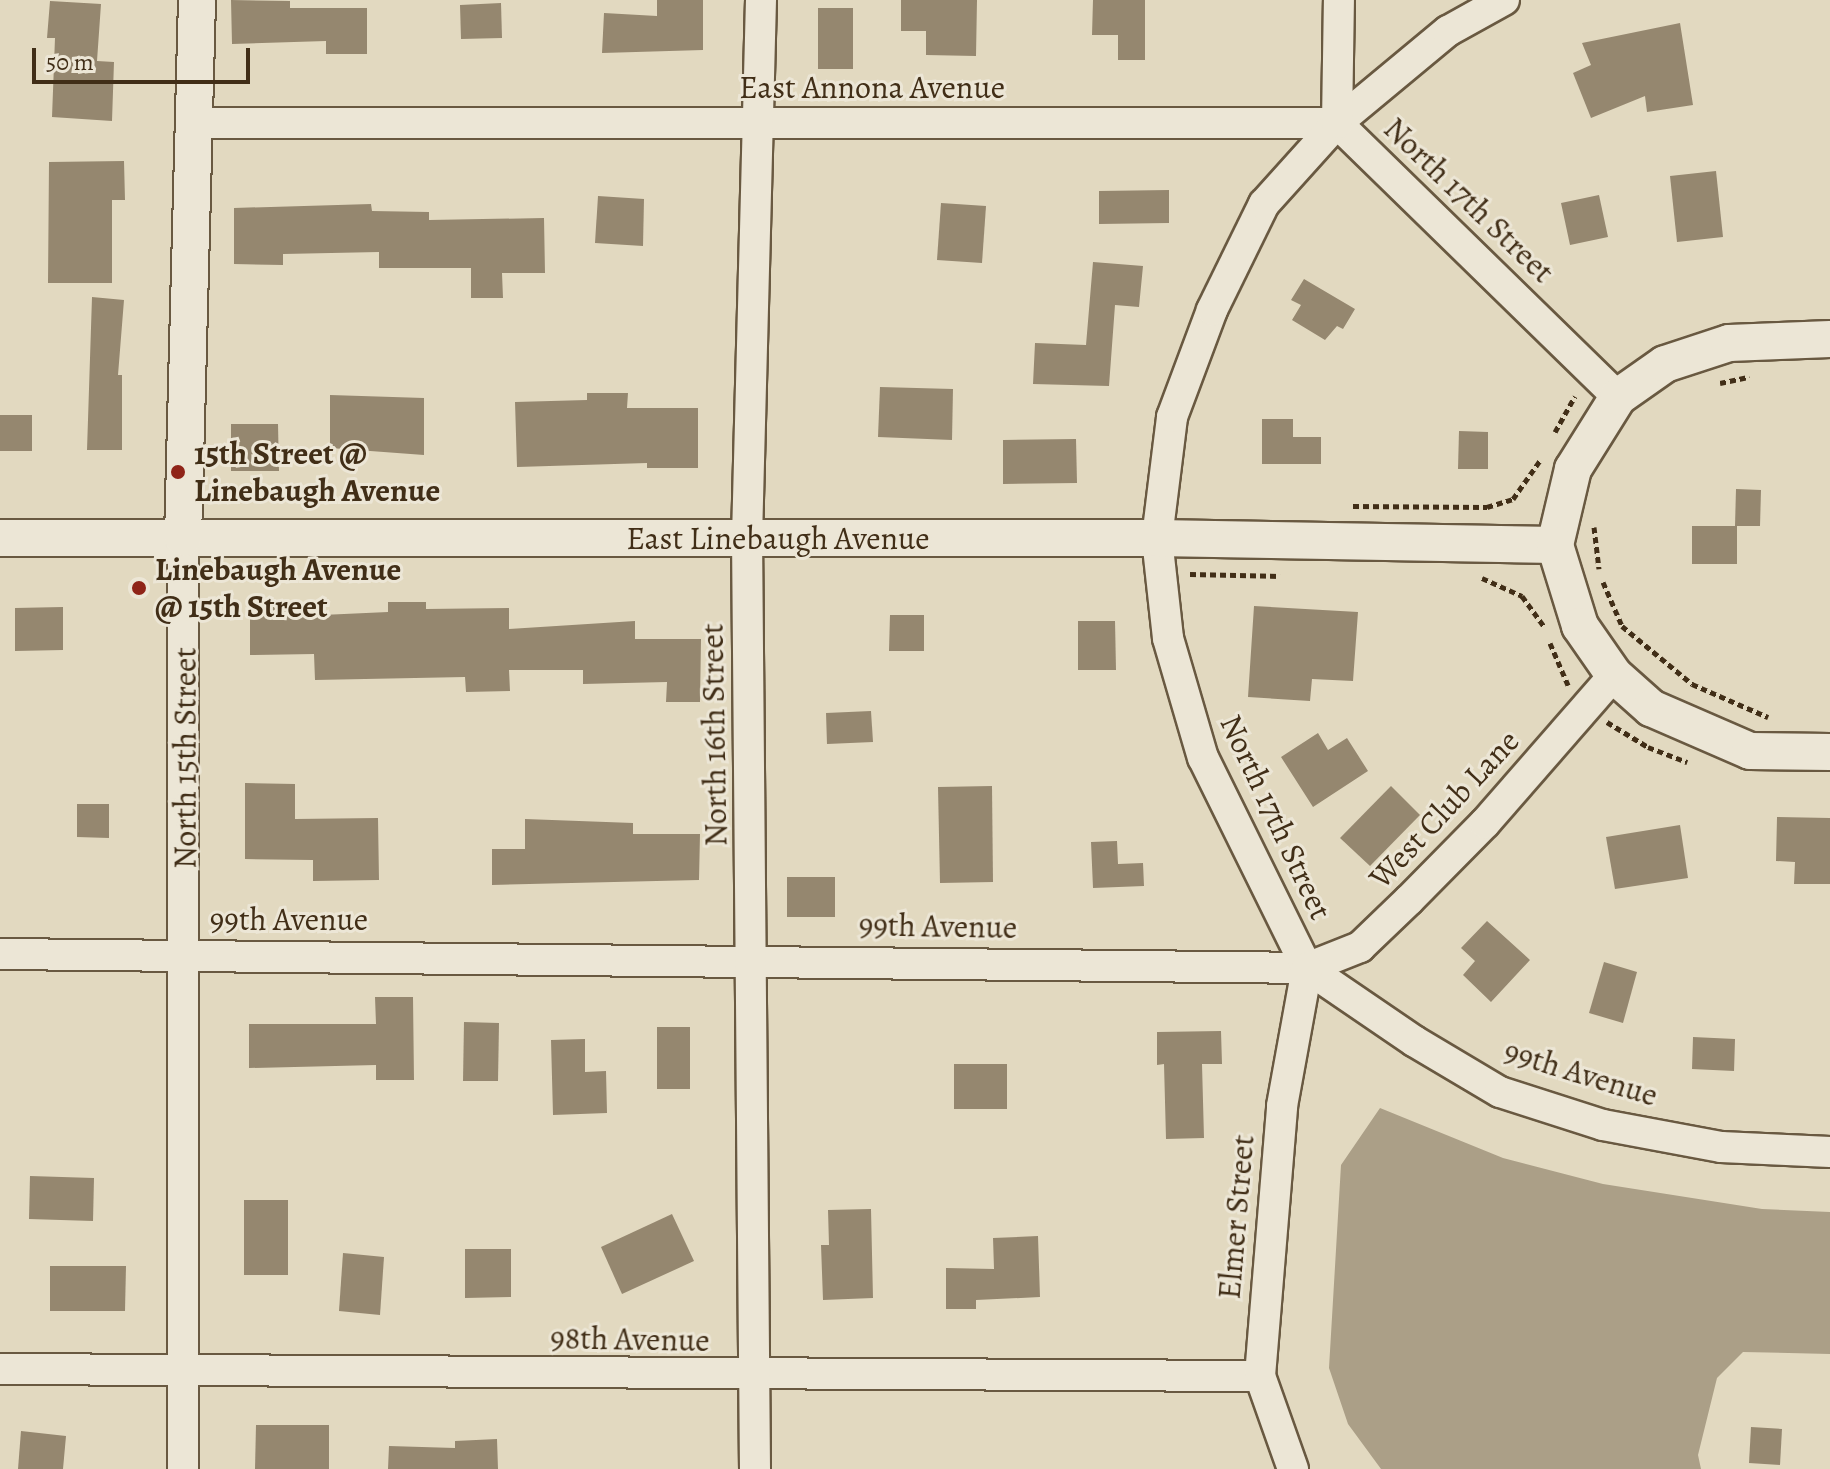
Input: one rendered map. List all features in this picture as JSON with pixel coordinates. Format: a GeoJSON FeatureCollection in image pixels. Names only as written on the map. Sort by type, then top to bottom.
{"type":"FeatureCollection","features":[{"type":"Feature","properties":{"kind":"street","name":"North 15th Street"},"geometry":{"type":"LineString","coordinates":[[183,1469],[186,955],[183,538],[198,123],[197,0]]}},
{"type":"Feature","properties":{"kind":"street","name":"North 16th Street"},"geometry":{"type":"LineString","coordinates":[[755,1469],[747,538],[761,0]]}},
{"type":"Feature","properties":{"kind":"street","name":"North 17th Street"},"geometry":{"type":"LineString","coordinates":[[1307,968],[1203,758],[1168,638],[1157,538],[1172,417],[1212,310],[1264,204],[1337,123],[1339,0]]}},
{"type":"Feature","properties":{"kind":"street"},"geometry":{"type":"LineString","coordinates":[[1337,123],[1448,31],[1504,0]]}},
{"type":"Feature","properties":{"kind":"street","name":"East Annona Avenue"},"geometry":{"type":"LineString","coordinates":[[198,123],[1337,123]]}},
{"type":"Feature","properties":{"kind":"street","name":"North 17th Street"},"geometry":{"type":"LineString","coordinates":[[1337,123],[1607,385]]}},
{"type":"Feature","properties":{"kind":"street"},"geometry":{"type":"LineString","coordinates":[[1830,339],[1729,343],[1607,385],[1573,469],[1555,545],[1580,626],[1614,675],[1651,708],[1750,751],[1830,752]]}},
{"type":"Feature","properties":{"kind":"street","name":"East Linebaugh Avenue"},"geometry":{"type":"LineString","coordinates":[[0,538],[1157,538],[1555,545]]}},
{"type":"Feature","properties":{"kind":"street","name":"West Club Lane"},"geometry":{"type":"LineString","coordinates":[[1307,968],[1360,947],[1485,823],[1614,675]]}},
{"type":"Feature","properties":{"kind":"street","name":"99th Avenue"},"geometry":{"type":"LineString","coordinates":[[0,954],[753,958],[1307,968],[1414,1041],[1500,1092],[1603,1125],[1721,1147],[1830,1152]]}},
{"type":"Feature","properties":{"kind":"street","name":"Elmer Street"},"geometry":{"type":"LineString","coordinates":[[1293,1469],[1260,1376],[1282,1106],[1307,968]]}},
{"type":"Feature","properties":{"kind":"street","name":"98th Avenue"},"geometry":{"type":"LineString","coordinates":[[0,1369],[755,1376],[1260,1376]]}},
{"type":"Feature","properties":{"kind":"path"},"geometry":{"type":"LineString","coordinates":[[1713,384],[1755,375]]}},
{"type":"Feature","properties":{"kind":"path"},"geometry":{"type":"LineString","coordinates":[[1553,435],[1573,397],[1607,385]]}},
{"type":"Feature","properties":{"kind":"path"},"geometry":{"type":"LineString","coordinates":[[1349,506],[1487,507],[1513,499],[1527,486],[1546,448]]}},
{"type":"Feature","properties":{"kind":"path"},"geometry":{"type":"LineString","coordinates":[[1592,515],[1600,574],[1622,626],[1692,684],[1778,718]]}},
{"type":"Feature","properties":{"kind":"path"},"geometry":{"type":"LineString","coordinates":[[1161,576],[1289,576]]}},
{"type":"Feature","properties":{"kind":"path"},"geometry":{"type":"LineString","coordinates":[[1470,578],[1485,578],[1522,596],[1544,626],[1570,688]]}},
{"type":"Feature","properties":{"kind":"shaded area"},"geometry":{"type":"Polygon","coordinates":[[[1380,1108],[1503,1158],[1603,1184],[1762,1209],[1830,1212],[1830,1354],[1743,1352],[1717,1378],[1698,1455],[1701,1469],[1381,1469],[1348,1424],[1329,1368],[1341,1165],[1380,1108]]]}},
{"type":"Feature","properties":{"kind":"building"},"geometry":{"type":"Polygon","coordinates":[[[231,0],[290,1],[290,8],[367,8],[367,54],[326,54],[326,41],[232,44],[231,0]]]}},
{"type":"Feature","properties":{"kind":"building"},"geometry":{"type":"Polygon","coordinates":[[[657,0],[703,0],[703,50],[602,53],[604,13],[657,16],[657,0]]]}},
{"type":"Feature","properties":{"kind":"building"},"geometry":{"type":"Polygon","coordinates":[[[901,0],[977,0],[976,56],[926,55],[926,31],[901,31],[901,0]]]}},
{"type":"Feature","properties":{"kind":"building"},"geometry":{"type":"Polygon","coordinates":[[[1093,0],[1145,0],[1145,60],[1118,60],[1118,35],[1092,35],[1093,0]]]}},
{"type":"Feature","properties":{"kind":"building"},"geometry":{"type":"Polygon","coordinates":[[[50,1],[101,4],[97,61],[114,62],[112,121],[52,117],[55,38],[47,38],[50,1]]]}},
{"type":"Feature","properties":{"kind":"building"},"geometry":{"type":"Polygon","coordinates":[[[501,3],[502,38],[461,39],[460,5],[501,3]]]}},
{"type":"Feature","properties":{"kind":"building"},"geometry":{"type":"Polygon","coordinates":[[[818,8],[853,8],[853,69],[818,69],[818,8]]]}},
{"type":"Feature","properties":{"kind":"building"},"geometry":{"type":"Polygon","coordinates":[[[1680,23],[1693,105],[1647,112],[1645,96],[1591,118],[1573,73],[1591,65],[1582,43],[1680,23]]]}},
{"type":"Feature","properties":{"kind":"building"},"geometry":{"type":"Polygon","coordinates":[[[124,161],[125,200],[112,200],[112,283],[48,283],[49,162],[124,161]]]}},
{"type":"Feature","properties":{"kind":"building"},"geometry":{"type":"Polygon","coordinates":[[[1716,171],[1723,237],[1677,242],[1670,176],[1716,171]]]}},
{"type":"Feature","properties":{"kind":"building"},"geometry":{"type":"Polygon","coordinates":[[[1169,190],[1169,223],[1099,224],[1099,191],[1169,190]]]}},
{"type":"Feature","properties":{"kind":"building"},"geometry":{"type":"Polygon","coordinates":[[[1599,195],[1608,237],[1570,245],[1561,203],[1599,195]]]}},
{"type":"Feature","properties":{"kind":"building"},"geometry":{"type":"Polygon","coordinates":[[[598,196],[644,199],[643,246],[595,243],[598,196]]]}},
{"type":"Feature","properties":{"kind":"building"},"geometry":{"type":"Polygon","coordinates":[[[941,203],[986,206],[982,263],[937,260],[941,203]]]}},
{"type":"Feature","properties":{"kind":"building"},"geometry":{"type":"Polygon","coordinates":[[[371,204],[372,211],[429,212],[429,220],[544,218],[545,273],[502,273],[503,298],[471,298],[471,268],[379,268],[379,252],[283,254],[283,265],[234,264],[234,208],[371,204]]]}},
{"type":"Feature","properties":{"kind":"building"},"geometry":{"type":"Polygon","coordinates":[[[1093,262],[1143,266],[1139,307],[1115,305],[1109,386],[1033,384],[1035,343],[1086,345],[1093,262]]]}},
{"type":"Feature","properties":{"kind":"building"},"geometry":{"type":"Polygon","coordinates":[[[1304,279],[1355,309],[1343,329],[1337,326],[1325,340],[1292,320],[1301,305],[1291,300],[1304,279]]]}},
{"type":"Feature","properties":{"kind":"building"},"geometry":{"type":"Polygon","coordinates":[[[92,297],[124,300],[118,375],[122,375],[122,450],[87,450],[92,297]]]}},
{"type":"Feature","properties":{"kind":"building"},"geometry":{"type":"Polygon","coordinates":[[[880,387],[953,389],[952,440],[878,437],[880,387]]]}},
{"type":"Feature","properties":{"kind":"building"},"geometry":{"type":"Polygon","coordinates":[[[587,393],[628,393],[627,408],[698,408],[698,468],[647,468],[647,463],[517,467],[515,402],[587,400],[587,393]]]}},
{"type":"Feature","properties":{"kind":"building"},"geometry":{"type":"Polygon","coordinates":[[[330,395],[424,398],[424,455],[330,448],[330,395]]]}},
{"type":"Feature","properties":{"kind":"building"},"geometry":{"type":"Polygon","coordinates":[[[0,415],[32,415],[32,451],[0,451],[0,415]]]}},
{"type":"Feature","properties":{"kind":"building"},"geometry":{"type":"Polygon","coordinates":[[[1262,419],[1293,419],[1293,437],[1321,437],[1321,464],[1262,464],[1262,419]]]}},
{"type":"Feature","properties":{"kind":"building"},"geometry":{"type":"Polygon","coordinates":[[[231,424],[278,424],[279,471],[231,471],[231,424]]]}},
{"type":"Feature","properties":{"kind":"building"},"geometry":{"type":"Polygon","coordinates":[[[1459,431],[1488,432],[1488,469],[1458,469],[1459,431]]]}},
{"type":"Feature","properties":{"kind":"building"},"geometry":{"type":"Polygon","coordinates":[[[1076,439],[1077,483],[1003,484],[1003,440],[1076,439]]]}},
{"type":"Feature","properties":{"kind":"building"},"geometry":{"type":"Polygon","coordinates":[[[1736,489],[1761,490],[1760,526],[1735,526],[1736,489]]]}},
{"type":"Feature","properties":{"kind":"building"},"geometry":{"type":"Polygon","coordinates":[[[1692,526],[1737,526],[1737,564],[1692,564],[1692,526]]]}},
{"type":"Feature","properties":{"kind":"building"},"geometry":{"type":"Polygon","coordinates":[[[388,602],[426,602],[426,609],[509,608],[509,629],[635,621],[635,639],[701,639],[700,702],[666,702],[667,682],[583,684],[583,670],[509,670],[510,691],[466,692],[465,677],[315,680],[314,654],[250,655],[250,604],[299,603],[300,616],[388,612],[388,602]]]}},
{"type":"Feature","properties":{"kind":"building"},"geometry":{"type":"Polygon","coordinates":[[[1254,606],[1358,612],[1353,681],[1312,679],[1310,701],[1248,697],[1254,606]]]}},
{"type":"Feature","properties":{"kind":"building"},"geometry":{"type":"Polygon","coordinates":[[[63,607],[63,650],[15,651],[15,608],[63,607]]]}},
{"type":"Feature","properties":{"kind":"building"},"geometry":{"type":"Polygon","coordinates":[[[890,615],[924,615],[924,651],[889,651],[890,615]]]}},
{"type":"Feature","properties":{"kind":"building"},"geometry":{"type":"Polygon","coordinates":[[[1078,621],[1115,621],[1116,670],[1078,670],[1078,621]]]}},
{"type":"Feature","properties":{"kind":"building"},"geometry":{"type":"Polygon","coordinates":[[[871,711],[873,742],[827,744],[826,713],[871,711]]]}},
{"type":"Feature","properties":{"kind":"building"},"geometry":{"type":"Polygon","coordinates":[[[1318,733],[1328,750],[1347,738],[1368,771],[1313,807],[1281,757],[1318,733]]]}},
{"type":"Feature","properties":{"kind":"building"},"geometry":{"type":"Polygon","coordinates":[[[245,783],[295,784],[295,819],[378,818],[379,880],[313,881],[313,860],[245,859],[245,783]]]}},
{"type":"Feature","properties":{"kind":"building"},"geometry":{"type":"Polygon","coordinates":[[[992,786],[993,882],[940,883],[938,787],[992,786]]]}},
{"type":"Feature","properties":{"kind":"building"},"geometry":{"type":"Polygon","coordinates":[[[1391,786],[1420,815],[1370,866],[1340,838],[1391,786]]]}},
{"type":"Feature","properties":{"kind":"building"},"geometry":{"type":"Polygon","coordinates":[[[77,804],[109,804],[109,838],[77,837],[77,804]]]}},
{"type":"Feature","properties":{"kind":"building"},"geometry":{"type":"Polygon","coordinates":[[[1777,817],[1830,818],[1830,884],[1794,884],[1795,862],[1776,861],[1777,817]]]}},
{"type":"Feature","properties":{"kind":"building"},"geometry":{"type":"Polygon","coordinates":[[[525,819],[633,823],[633,834],[700,834],[699,880],[492,885],[492,849],[525,849],[525,819]]]}},
{"type":"Feature","properties":{"kind":"building"},"geometry":{"type":"Polygon","coordinates":[[[1680,825],[1688,878],[1615,889],[1606,837],[1680,825]]]}},
{"type":"Feature","properties":{"kind":"building"},"geometry":{"type":"Polygon","coordinates":[[[1117,841],[1118,864],[1143,863],[1144,886],[1093,888],[1091,842],[1117,841]]]}},
{"type":"Feature","properties":{"kind":"building"},"geometry":{"type":"Polygon","coordinates":[[[787,877],[835,877],[835,917],[787,917],[787,877]]]}},
{"type":"Feature","properties":{"kind":"building"},"geometry":{"type":"Polygon","coordinates":[[[1487,921],[1530,960],[1491,1002],[1463,975],[1475,961],[1461,948],[1487,921]]]}},
{"type":"Feature","properties":{"kind":"building"},"geometry":{"type":"Polygon","coordinates":[[[1604,962],[1637,972],[1623,1023],[1589,1013],[1604,962]]]}},
{"type":"Feature","properties":{"kind":"building"},"geometry":{"type":"Polygon","coordinates":[[[375,997],[413,997],[414,1080],[376,1080],[376,1065],[249,1068],[249,1024],[376,1024],[375,997]]]}},
{"type":"Feature","properties":{"kind":"building"},"geometry":{"type":"Polygon","coordinates":[[[464,1022],[499,1023],[498,1081],[463,1081],[464,1022]]]}},
{"type":"Feature","properties":{"kind":"building"},"geometry":{"type":"Polygon","coordinates":[[[657,1027],[690,1027],[690,1089],[657,1089],[657,1027]]]}},
{"type":"Feature","properties":{"kind":"building"},"geometry":{"type":"Polygon","coordinates":[[[1221,1031],[1222,1064],[1202,1064],[1204,1138],[1166,1139],[1164,1064],[1157,1065],[1157,1032],[1221,1031]]]}},
{"type":"Feature","properties":{"kind":"building"},"geometry":{"type":"Polygon","coordinates":[[[1693,1037],[1735,1039],[1734,1071],[1692,1069],[1693,1037]]]}},
{"type":"Feature","properties":{"kind":"building"},"geometry":{"type":"Polygon","coordinates":[[[585,1039],[585,1072],[606,1071],[607,1113],[553,1115],[551,1040],[585,1039]]]}},
{"type":"Feature","properties":{"kind":"building"},"geometry":{"type":"Polygon","coordinates":[[[954,1064],[1007,1064],[1007,1109],[954,1109],[954,1064]]]}},
{"type":"Feature","properties":{"kind":"building"},"geometry":{"type":"Polygon","coordinates":[[[30,1176],[94,1178],[93,1221],[29,1219],[30,1176]]]}},
{"type":"Feature","properties":{"kind":"building"},"geometry":{"type":"Polygon","coordinates":[[[244,1200],[288,1200],[288,1275],[244,1275],[244,1200]]]}},
{"type":"Feature","properties":{"kind":"building"},"geometry":{"type":"Polygon","coordinates":[[[871,1209],[873,1298],[823,1300],[821,1245],[829,1245],[828,1210],[871,1209]]]}},
{"type":"Feature","properties":{"kind":"building"},"geometry":{"type":"Polygon","coordinates":[[[672,1214],[694,1261],[622,1294],[601,1247],[672,1214]]]}},
{"type":"Feature","properties":{"kind":"building"},"geometry":{"type":"Polygon","coordinates":[[[1038,1236],[1040,1297],[976,1300],[976,1309],[946,1309],[946,1268],[994,1269],[993,1238],[1038,1236]]]}},
{"type":"Feature","properties":{"kind":"building"},"geometry":{"type":"Polygon","coordinates":[[[465,1249],[511,1249],[511,1297],[465,1298],[465,1249]]]}},
{"type":"Feature","properties":{"kind":"building"},"geometry":{"type":"Polygon","coordinates":[[[343,1253],[384,1257],[380,1315],[339,1311],[343,1253]]]}},
{"type":"Feature","properties":{"kind":"building"},"geometry":{"type":"Polygon","coordinates":[[[50,1266],[126,1266],[125,1311],[50,1311],[50,1266]]]}},
{"type":"Feature","properties":{"kind":"building"},"geometry":{"type":"Polygon","coordinates":[[[256,1425],[329,1425],[329,1469],[255,1469],[256,1425]]]}},
{"type":"Feature","properties":{"kind":"building"},"geometry":{"type":"Polygon","coordinates":[[[1751,1427],[1782,1429],[1780,1465],[1749,1463],[1751,1427]]]}},
{"type":"Feature","properties":{"kind":"building"},"geometry":{"type":"Polygon","coordinates":[[[21,1431],[66,1436],[63,1469],[18,1469],[21,1431]]]}},
{"type":"Feature","properties":{"kind":"building"},"geometry":{"type":"Polygon","coordinates":[[[497,1439],[498,1469],[388,1469],[389,1446],[455,1448],[455,1441],[497,1439]]]}},
{"type":"Feature","properties":{"kind":"place","name":"15th Street @ Linebaugh Avenue"},"geometry":{"type":"Point","coordinates":[178,472]}},
{"type":"Feature","properties":{"kind":"place","name":"Linebaugh Avenue @ 15th Street"},"geometry":{"type":"Point","coordinates":[139,588]}}]}
